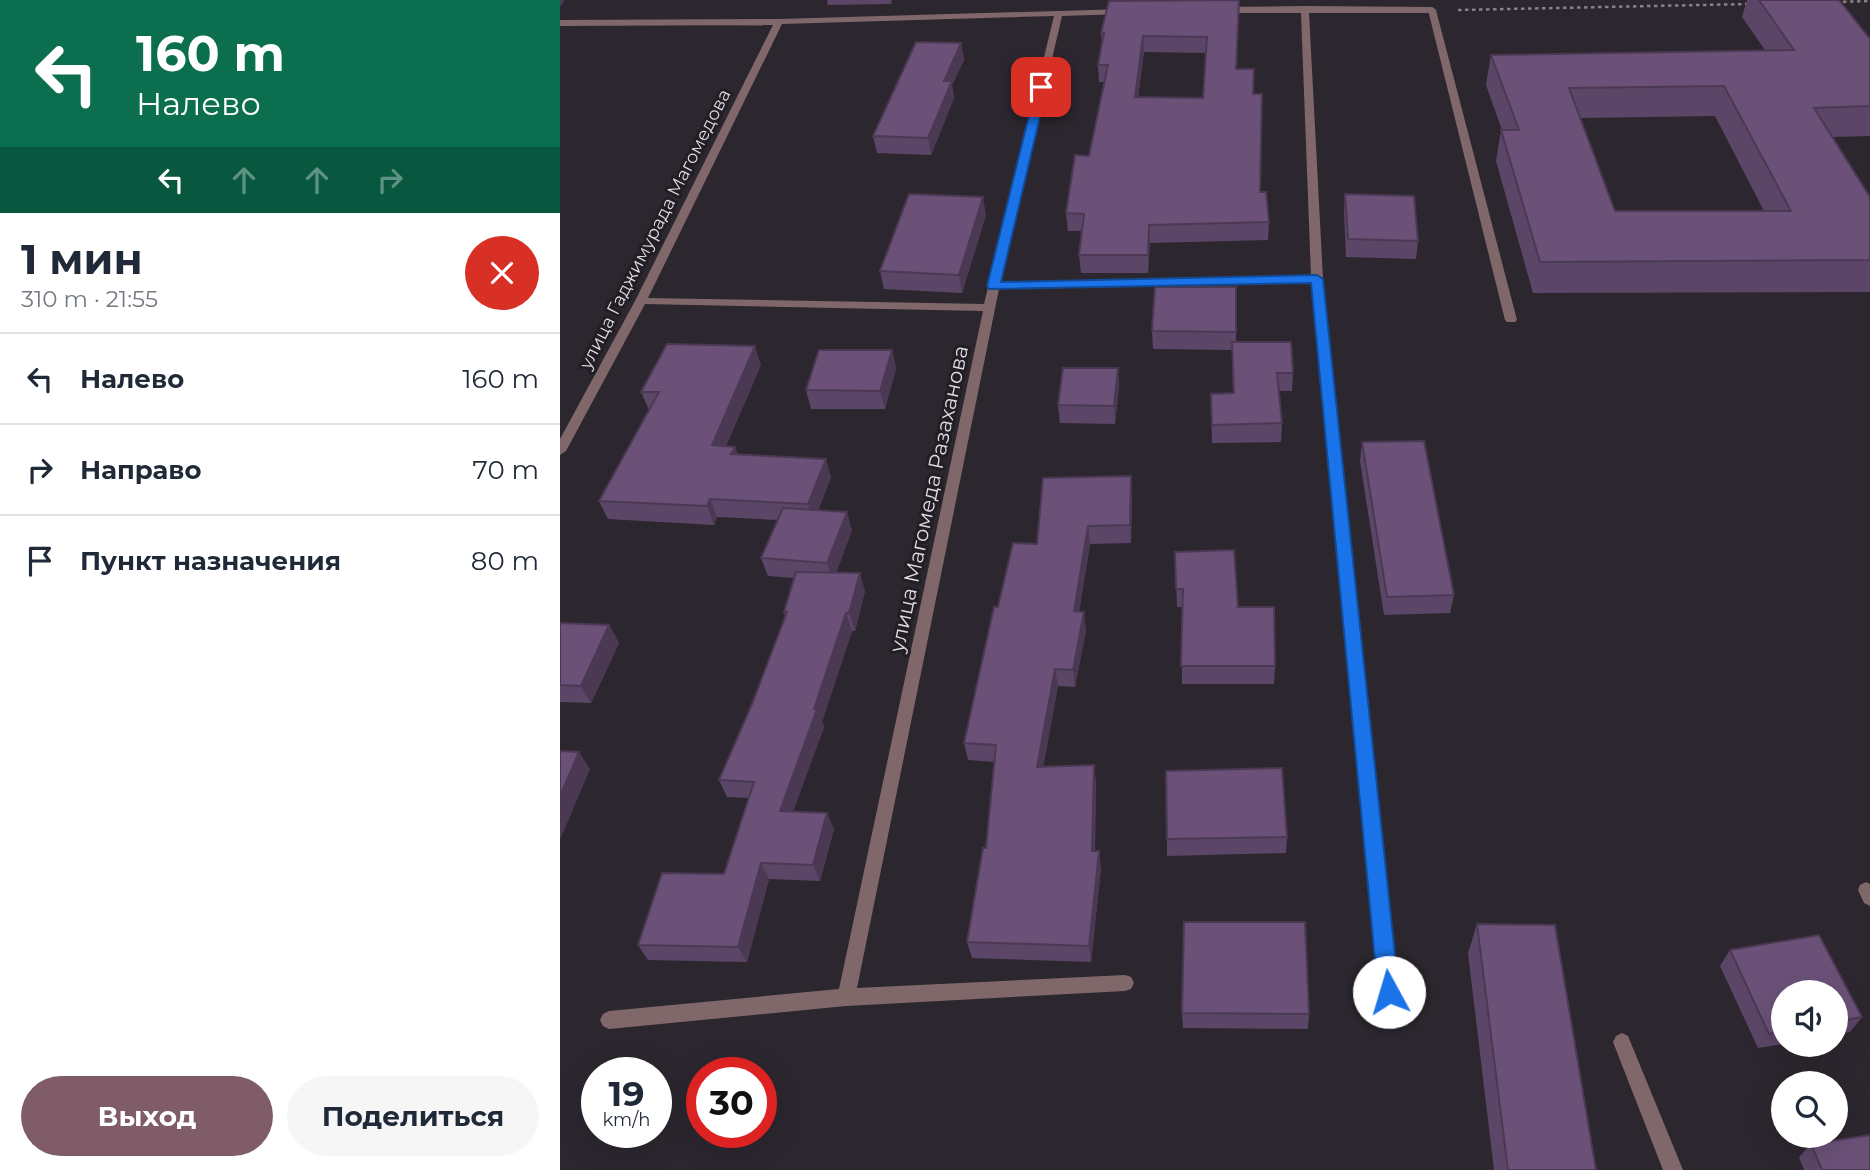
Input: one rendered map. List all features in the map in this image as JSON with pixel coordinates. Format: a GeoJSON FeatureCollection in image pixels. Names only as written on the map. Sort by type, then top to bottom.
{"type":"FeatureCollection","features":[{"type":"Feature","properties":{"kind":"street"},"geometry":{"type":"LineString","coordinates":[[1305,9],[1317,279],[1389,992]]}},
{"type":"Feature","properties":{"kind":"street"},"geometry":{"type":"LineString","coordinates":[[1214,10],[1432,10],[1511,320]]}},
{"type":"Feature","properties":{"kind":"street"},"geometry":{"type":"LineString","coordinates":[[560,23],[779,22],[1137,11]]}},
{"type":"Feature","properties":{"kind":"street","name":"улица Магомеда Разаханова"},"geometry":{"type":"LineString","coordinates":[[846,996],[994,286],[1059,12]]}},
{"type":"Feature","properties":{"kind":"street","name":"улица Гаджимурада Магомедова"},"geometry":{"type":"LineString","coordinates":[[560,451],[641,301],[779,22]]}},
{"type":"Feature","properties":{"kind":"street"},"geometry":{"type":"LineString","coordinates":[[994,286],[1317,279]]}},
{"type":"Feature","properties":{"kind":"street"},"geometry":{"type":"LineString","coordinates":[[641,301],[990,308]]}},
{"type":"Feature","properties":{"kind":"street"},"geometry":{"type":"LineString","coordinates":[[609,1020],[846,996],[1125,983]]}},
{"type":"Feature","properties":{"kind":"street"},"geometry":{"type":"LineString","coordinates":[[1622,1042],[1673,1170]]}},
{"type":"Feature","properties":{"kind":"path"},"geometry":{"type":"LineString","coordinates":[[1829,2],[1870,1]]}},
{"type":"Feature","properties":{"kind":"path"},"geometry":{"type":"LineString","coordinates":[[1432,10],[1761,4]]}},
{"type":"Feature","properties":{"kind":"building"},"geometry":{"type":"Polygon","coordinates":[[[1239,0],[1236,69],[1254,69],[1253,94],[1262,94],[1260,192],[1266,192],[1269,222],[1149,225],[1148,255],[1079,255],[1084,214],[1066,213],[1075,155],[1089,156],[1108,65],[1098,65],[1104,33],[1101,33],[1109,1],[1239,0]],[[1143,36],[1135,97],[1203,98],[1207,37],[1143,36]]]}},
{"type":"Feature","properties":{"kind":"building"},"geometry":{"type":"Polygon","coordinates":[[[1759,0],[1839,0],[1870,39],[1870,106],[1814,108],[1870,197],[1870,260],[1540,262],[1501,130],[1519,130],[1491,55],[1794,50],[1759,0]],[[1724,86],[1569,88],[1615,211],[1791,211],[1724,86]]]}},
{"type":"Feature","properties":{"kind":"building"},"geometry":{"type":"Polygon","coordinates":[[[916,42],[961,43],[944,81],[952,81],[928,138],[873,136],[916,42]]]}},
{"type":"Feature","properties":{"kind":"building"},"geometry":{"type":"Polygon","coordinates":[[[909,194],[983,197],[959,275],[880,271],[909,194]]]}},
{"type":"Feature","properties":{"kind":"building"},"geometry":{"type":"Polygon","coordinates":[[[1345,194],[1414,196],[1418,241],[1348,239],[1345,194]]]}},
{"type":"Feature","properties":{"kind":"building"},"geometry":{"type":"Polygon","coordinates":[[[1155,287],[1236,287],[1236,332],[1152,331],[1155,287]]]}},
{"type":"Feature","properties":{"kind":"building"},"geometry":{"type":"Polygon","coordinates":[[[1232,342],[1291,342],[1293,373],[1277,373],[1282,423],[1212,425],[1211,394],[1234,393],[1232,342]]]}},
{"type":"Feature","properties":{"kind":"building"},"geometry":{"type":"Polygon","coordinates":[[[667,344],[755,346],[712,445],[735,447],[731,454],[826,459],[808,504],[710,499],[707,506],[599,501],[659,392],[641,392],[667,344]]]}},
{"type":"Feature","properties":{"kind":"building"},"geometry":{"type":"Polygon","coordinates":[[[819,350],[892,350],[880,391],[806,390],[819,350]]]}},
{"type":"Feature","properties":{"kind":"building"},"geometry":{"type":"Polygon","coordinates":[[[1063,368],[1118,368],[1114,406],[1058,405],[1063,368]]]}},
{"type":"Feature","properties":{"kind":"building"},"geometry":{"type":"Polygon","coordinates":[[[1424,441],[1454,595],[1387,597],[1362,442],[1424,441]]]}},
{"type":"Feature","properties":{"kind":"building"},"geometry":{"type":"Polygon","coordinates":[[[1131,476],[1130,525],[1088,526],[1074,611],[1084,612],[1073,670],[1055,669],[1037,767],[1094,765],[1092,851],[1099,851],[1089,946],[967,942],[983,848],[986,848],[996,745],[964,743],[994,607],[998,607],[1013,543],[1037,544],[1043,478],[1131,476]]]}},
{"type":"Feature","properties":{"kind":"building"},"geometry":{"type":"Polygon","coordinates":[[[783,508],[847,512],[827,563],[761,558],[783,508]]]}},
{"type":"Feature","properties":{"kind":"building"},"geometry":{"type":"Polygon","coordinates":[[[1234,550],[1238,607],[1274,607],[1275,666],[1181,666],[1183,589],[1176,589],[1175,552],[1234,550]]]}},
{"type":"Feature","properties":{"kind":"building"},"geometry":{"type":"Polygon","coordinates":[[[796,572],[860,573],[849,613],[846,613],[814,709],[817,709],[780,811],[827,813],[813,865],[761,863],[738,947],[638,945],[662,873],[724,874],[754,782],[719,780],[787,612],[784,612],[796,572]]]}},
{"type":"Feature","properties":{"kind":"building"},"geometry":{"type":"Polygon","coordinates":[[[560,623],[609,625],[581,686],[560,685],[560,623]]]}},
{"type":"Feature","properties":{"kind":"building"},"geometry":{"type":"Polygon","coordinates":[[[560,751],[579,752],[560,796],[560,751]]]}},
{"type":"Feature","properties":{"kind":"building"},"geometry":{"type":"Polygon","coordinates":[[[1282,768],[1287,837],[1167,839],[1166,771],[1282,768]]]}},
{"type":"Feature","properties":{"kind":"building"},"geometry":{"type":"Polygon","coordinates":[[[1184,922],[1305,922],[1309,1014],[1182,1013],[1184,922]]]}},
{"type":"Feature","properties":{"kind":"building"},"geometry":{"type":"Polygon","coordinates":[[[1477,924],[1555,925],[1596,1170],[1508,1170],[1477,924]]]}},
{"type":"Feature","properties":{"kind":"building"},"geometry":{"type":"Polygon","coordinates":[[[1819,935],[1843,980],[1771,980],[1769,1034],[1730,950],[1819,935]]]}},
{"type":"Feature","properties":{"kind":"building"},"geometry":{"type":"Polygon","coordinates":[[[1848,990],[1862,1017],[1848,1020],[1848,990]]]}},
{"type":"Feature","properties":{"kind":"building"},"geometry":{"type":"Polygon","coordinates":[[[1870,1135],[1870,1170],[1822,1170],[1813,1148],[1848,1148],[1848,1138],[1870,1135]]]}},
{"type":"Feature","properties":{"kind":"route"},"geometry":{"type":"LineString","coordinates":[[1041,87],[994,286],[1317,279],[1389,992]]}}]}
